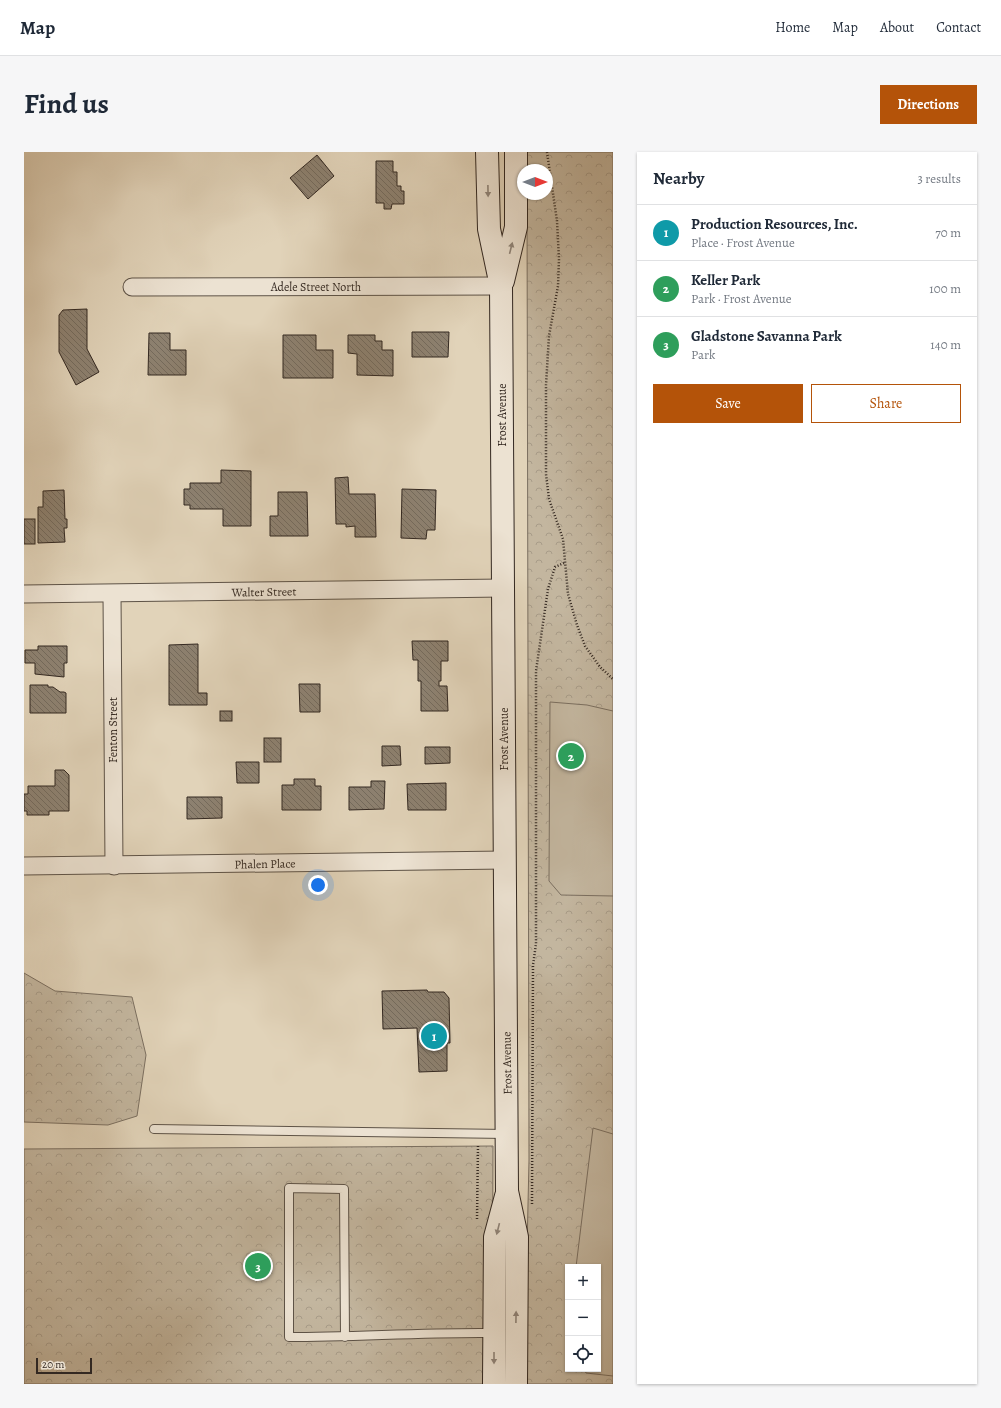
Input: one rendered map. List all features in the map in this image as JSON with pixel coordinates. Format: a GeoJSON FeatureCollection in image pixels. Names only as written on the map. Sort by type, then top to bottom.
{"type":"FeatureCollection","features":[{"type":"Feature","properties":{"kind":"street","name":"Frost Avenue"},"geometry":{"type":"LineString","coordinates":[[487,152],[489,229],[501,286],[508,1134],[507,1191],[496,1237],[494,1384]]}},
{"type":"Feature","properties":{"kind":"street","name":"Frost Avenue"},"geometry":{"type":"LineString","coordinates":[[501,286],[516,227],[516,152]]}},
{"type":"Feature","properties":{"kind":"street","name":"Adele Street North"},"geometry":{"type":"LineString","coordinates":[[132,287],[501,286]]}},
{"type":"Feature","properties":{"kind":"street","name":"Walter Street"},"geometry":{"type":"LineString","coordinates":[[24,594],[504,588]]}},
{"type":"Feature","properties":{"kind":"street","name":"Fenton Street"},"geometry":{"type":"LineString","coordinates":[[112,594],[114,866]]}},
{"type":"Feature","properties":{"kind":"street","name":"Phalen Place"},"geometry":{"type":"LineString","coordinates":[[24,866],[505,860]]}},
{"type":"Feature","properties":{"kind":"street","name":"Frost Avenue"},"geometry":{"type":"LineString","coordinates":[[507,1191],[518,1237],[516,1384]]}},
{"type":"Feature","properties":{"kind":"lane"},"geometry":{"type":"LineString","coordinates":[[154,1129],[508,1134]]}},
{"type":"Feature","properties":{"kind":"lane"},"geometry":{"type":"LineString","coordinates":[[345,1337],[344,1189],[289,1188],[289,1337],[345,1337],[430,1333],[495,1333]]}},
{"type":"Feature","properties":{"kind":"path"},"geometry":{"type":"LineString","coordinates":[[548,152],[557,221],[559,259],[558,286],[549,336],[546,385],[546,474],[549,499],[563,539],[568,594],[585,646],[600,667],[613,679]]}},
{"type":"Feature","properties":{"kind":"path"},"geometry":{"type":"LineString","coordinates":[[532,1207],[533,965],[536,944],[536,671],[548,589],[555,567],[564,563]]}},
{"type":"Feature","properties":{"kind":"green space"},"geometry":{"type":"Polygon","coordinates":[[[527,152],[613,152],[613,1384],[524,1384],[529,1160],[527,200],[553,200],[553,164],[527,164],[527,152]]]}},
{"type":"Feature","properties":{"kind":"green space"},"geometry":{"type":"Polygon","coordinates":[[[550,702],[587,705],[613,711],[613,896],[561,895],[549,881],[550,702]]]}},
{"type":"Feature","properties":{"kind":"green space"},"geometry":{"type":"Polygon","coordinates":[[[24,973],[55,991],[132,997],[146,1055],[137,1116],[108,1125],[24,1122],[24,973]]]}},
{"type":"Feature","properties":{"kind":"green space"},"geometry":{"type":"Polygon","coordinates":[[[593,1128],[613,1134],[613,1376],[586,1372],[601,1372],[601,1264],[576,1264],[593,1128]]]}},
{"type":"Feature","properties":{"kind":"green space"},"geometry":{"type":"Polygon","coordinates":[[[493,1146],[492,1384],[24,1384],[24,1149],[493,1146]]]}},
{"type":"Feature","properties":{"kind":"building"},"geometry":{"type":"Polygon","coordinates":[[[317,155],[334,176],[308,199],[290,178],[317,155]]]}},
{"type":"Feature","properties":{"kind":"building"},"geometry":{"type":"Polygon","coordinates":[[[376,161],[393,161],[393,172],[397,172],[397,186],[401,186],[401,191],[404,191],[404,204],[392,204],[391,209],[384,209],[384,203],[376,203],[376,161]]]}},
{"type":"Feature","properties":{"kind":"building"},"geometry":{"type":"Polygon","coordinates":[[[87,309],[87,349],[99,372],[76,385],[59,352],[59,315],[63,310],[87,309]]]}},
{"type":"Feature","properties":{"kind":"building"},"geometry":{"type":"Polygon","coordinates":[[[412,332],[449,332],[448,357],[412,357],[412,332]]]}},
{"type":"Feature","properties":{"kind":"building"},"geometry":{"type":"Polygon","coordinates":[[[149,333],[170,333],[170,350],[186,350],[186,375],[148,375],[149,333]]]}},
{"type":"Feature","properties":{"kind":"building"},"geometry":{"type":"Polygon","coordinates":[[[283,335],[316,335],[316,350],[333,350],[333,378],[283,378],[283,335]]]}},
{"type":"Feature","properties":{"kind":"building"},"geometry":{"type":"Polygon","coordinates":[[[348,335],[375,335],[375,341],[382,341],[382,350],[393,350],[393,376],[357,375],[357,354],[348,353],[348,335]]]}},
{"type":"Feature","properties":{"kind":"building"},"geometry":{"type":"Polygon","coordinates":[[[221,470],[251,471],[251,526],[223,526],[223,509],[190,509],[190,505],[184,505],[184,489],[190,489],[190,483],[221,483],[221,470]]]}},
{"type":"Feature","properties":{"kind":"building"},"geometry":{"type":"Polygon","coordinates":[[[348,477],[349,494],[375,494],[376,537],[355,537],[355,526],[346,527],[346,524],[336,524],[335,478],[348,477]]]}},
{"type":"Feature","properties":{"kind":"building"},"geometry":{"type":"Polygon","coordinates":[[[402,489],[436,490],[435,530],[427,530],[426,539],[401,538],[402,489]]]}},
{"type":"Feature","properties":{"kind":"building"},"geometry":{"type":"Polygon","coordinates":[[[64,490],[65,519],[67,519],[67,528],[64,528],[65,542],[38,543],[38,507],[43,507],[43,491],[64,490]]]}},
{"type":"Feature","properties":{"kind":"building"},"geometry":{"type":"Polygon","coordinates":[[[278,492],[307,492],[308,536],[270,536],[270,516],[278,516],[278,492]]]}},
{"type":"Feature","properties":{"kind":"building"},"geometry":{"type":"Polygon","coordinates":[[[24,519],[35,519],[35,544],[24,544],[24,519]]]}},
{"type":"Feature","properties":{"kind":"building"},"geometry":{"type":"Polygon","coordinates":[[[412,641],[448,641],[448,661],[441,661],[441,681],[439,681],[439,686],[447,686],[448,711],[421,711],[421,681],[418,681],[418,660],[413,660],[412,641]]]}},
{"type":"Feature","properties":{"kind":"building"},"geometry":{"type":"Polygon","coordinates":[[[198,644],[198,693],[207,693],[207,705],[169,705],[169,645],[198,644]]]}},
{"type":"Feature","properties":{"kind":"building"},"geometry":{"type":"Polygon","coordinates":[[[38,646],[67,646],[67,663],[64,663],[64,677],[35,674],[35,663],[25,663],[25,650],[38,650],[38,646]]]}},
{"type":"Feature","properties":{"kind":"building"},"geometry":{"type":"Polygon","coordinates":[[[299,684],[320,684],[320,712],[300,712],[299,684]]]}},
{"type":"Feature","properties":{"kind":"building"},"geometry":{"type":"Polygon","coordinates":[[[30,685],[48,685],[48,687],[53,687],[60,692],[66,693],[66,713],[30,713],[30,685]]]}},
{"type":"Feature","properties":{"kind":"building"},"geometry":{"type":"Polygon","coordinates":[[[220,711],[232,711],[232,721],[220,721],[220,711]]]}},
{"type":"Feature","properties":{"kind":"building"},"geometry":{"type":"Polygon","coordinates":[[[264,738],[281,738],[281,762],[264,762],[264,738]]]}},
{"type":"Feature","properties":{"kind":"building"},"geometry":{"type":"Polygon","coordinates":[[[382,746],[400,746],[401,765],[382,766],[382,746]]]}},
{"type":"Feature","properties":{"kind":"building"},"geometry":{"type":"Polygon","coordinates":[[[425,747],[450,747],[450,763],[425,764],[425,747]]]}},
{"type":"Feature","properties":{"kind":"building"},"geometry":{"type":"Polygon","coordinates":[[[236,762],[259,762],[259,783],[237,783],[236,762]]]}},
{"type":"Feature","properties":{"kind":"building"},"geometry":{"type":"Polygon","coordinates":[[[55,770],[64,770],[69,775],[69,811],[49,811],[49,815],[27,815],[27,811],[24,811],[24,794],[28,794],[28,786],[55,786],[55,770]]]}},
{"type":"Feature","properties":{"kind":"building"},"geometry":{"type":"Polygon","coordinates":[[[294,779],[315,779],[315,786],[321,786],[321,810],[282,810],[282,785],[294,785],[294,779]]]}},
{"type":"Feature","properties":{"kind":"building"},"geometry":{"type":"Polygon","coordinates":[[[371,781],[385,781],[384,809],[349,810],[349,787],[371,787],[371,781]]]}},
{"type":"Feature","properties":{"kind":"building"},"geometry":{"type":"Polygon","coordinates":[[[446,783],[446,810],[408,810],[407,784],[446,783]]]}},
{"type":"Feature","properties":{"kind":"building"},"geometry":{"type":"Polygon","coordinates":[[[187,797],[222,797],[222,818],[187,819],[187,797]]]}},
{"type":"Feature","properties":{"kind":"building"},"geometry":{"type":"Polygon","coordinates":[[[427,990],[428,992],[444,992],[449,998],[450,1043],[447,1043],[447,1071],[419,1072],[417,1028],[383,1029],[382,991],[427,990]]]}},
{"type":"Feature","properties":{"kind":"place","name":"Keller Park"},"geometry":{"type":"Point","coordinates":[571,756]}},
{"type":"Feature","properties":{"kind":"place","name":"Production Resources, Inc."},"geometry":{"type":"Point","coordinates":[434,1036]}},
{"type":"Feature","properties":{"kind":"place","name":"Gladstone Savanna Park"},"geometry":{"type":"Point","coordinates":[258,1266]}}]}
